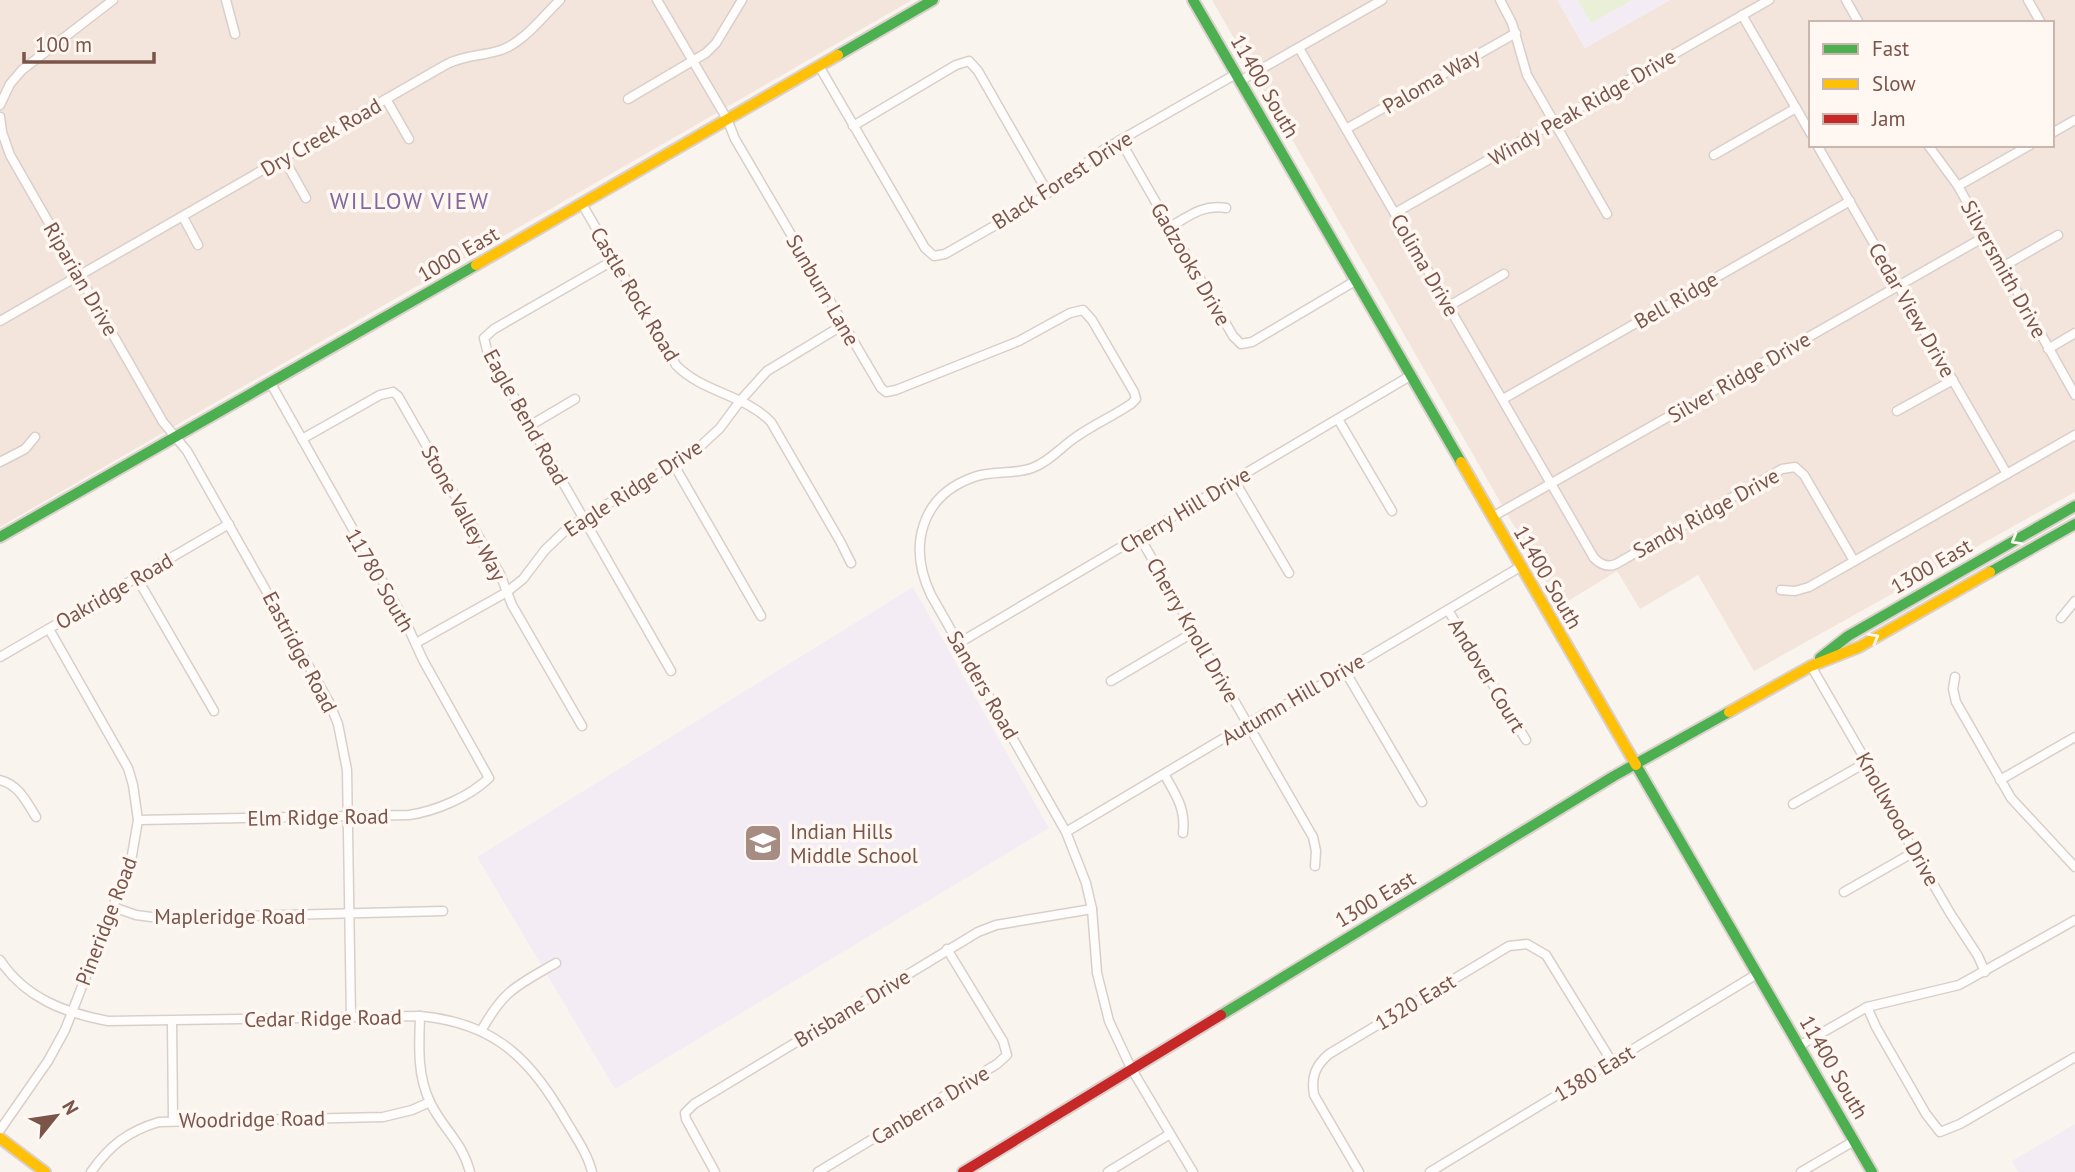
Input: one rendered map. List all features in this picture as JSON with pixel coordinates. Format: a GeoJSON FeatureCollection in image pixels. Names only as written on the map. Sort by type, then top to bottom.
{"type":"FeatureCollection","features":[{"type":"Feature","properties":{"kind":"main road","name":"1000 East"},"geometry":{"type":"LineString","coordinates":[[0,537],[933,0]]}},
{"type":"Feature","properties":{"kind":"main road","name":"11400 South"},"geometry":{"type":"LineString","coordinates":[[1193,0],[1872,1172]]}},
{"type":"Feature","properties":{"kind":"main road","name":"1300 East"},"geometry":{"type":"LineString","coordinates":[[1811,666],[1848,636],[2075,506]]}},
{"type":"Feature","properties":{"kind":"main road","name":"1300 East"},"geometry":{"type":"LineString","coordinates":[[963,1172],[1636,765],[1811,666],[1859,647],[2075,524]]}},
{"type":"Feature","properties":{"kind":"main road"},"geometry":{"type":"LineString","coordinates":[[0,1138],[45,1172]]}},
{"type":"Feature","properties":{"kind":"street"},"geometry":{"type":"LineString","coordinates":[[0,106],[10,84],[22,70],[113,0]]}},
{"type":"Feature","properties":{"kind":"street"},"geometry":{"type":"LineString","coordinates":[[226,0],[234,34]]}},
{"type":"Feature","properties":{"kind":"street","name":"Dry Creek Road"},"geometry":{"type":"LineString","coordinates":[[0,321],[456,60],[507,47],[560,0]]}},
{"type":"Feature","properties":{"kind":"street","name":"Sunburn Lane"},"geometry":{"type":"LineString","coordinates":[[657,0],[727,119],[735,139],[881,388],[886,392],[1019,341],[1070,313],[1083,310]]}},
{"type":"Feature","properties":{"kind":"street"},"geometry":{"type":"LineString","coordinates":[[628,99],[693,61],[716,43],[742,0]]}},
{"type":"Feature","properties":{"kind":"street","name":"Black Forest Drive"},"geometry":{"type":"LineString","coordinates":[[819,66],[925,248],[934,256],[945,254],[1048,193],[1089,159],[1120,140],[1299,47],[1382,0]]}},
{"type":"Feature","properties":{"kind":"street"},"geometry":{"type":"LineString","coordinates":[[1500,0],[1516,33],[1527,75],[1607,214]]}},
{"type":"Feature","properties":{"kind":"street","name":"Windy Peak Ridge Drive"},"geometry":{"type":"LineString","coordinates":[[1395,213],[1769,0]]}},
{"type":"Feature","properties":{"kind":"street"},"geometry":{"type":"LineString","coordinates":[[1846,0],[1857,21]]}},
{"type":"Feature","properties":{"kind":"street"},"geometry":{"type":"LineString","coordinates":[[2028,0],[2040,21]]}},
{"type":"Feature","properties":{"kind":"street"},"geometry":{"type":"LineString","coordinates":[[1742,15],[1809,131]]}},
{"type":"Feature","properties":{"kind":"street","name":"Paloma Way"},"geometry":{"type":"LineString","coordinates":[[1346,129],[1516,33]]}},
{"type":"Feature","properties":{"kind":"street","name":"Colima Drive"},"geometry":{"type":"LineString","coordinates":[[1299,47],[1552,483]]}},
{"type":"Feature","properties":{"kind":"street"},"geometry":{"type":"LineString","coordinates":[[853,126],[956,65],[969,61],[978,71],[1048,193]]}},
{"type":"Feature","properties":{"kind":"street"},"geometry":{"type":"LineString","coordinates":[[386,99],[409,139]]}},
{"type":"Feature","properties":{"kind":"street"},"geometry":{"type":"LineString","coordinates":[[1714,155],[1796,108]]}},
{"type":"Feature","properties":{"kind":"street","name":"Riparian Drive"},"geometry":{"type":"LineString","coordinates":[[0,117],[10,155],[163,422],[174,436]]}},
{"type":"Feature","properties":{"kind":"street"},"geometry":{"type":"LineString","coordinates":[[2054,132],[2075,120]]}},
{"type":"Feature","properties":{"kind":"street","name":"Gadzooks Drive"},"geometry":{"type":"LineString","coordinates":[[1120,140],[1233,336],[1241,344],[1252,342],[1355,281]]}},
{"type":"Feature","properties":{"kind":"street","name":"Cedar View Drive"},"geometry":{"type":"LineString","coordinates":[[1819,147],[2007,474]]}},
{"type":"Feature","properties":{"kind":"street","name":"Silversmith Drive"},"geometry":{"type":"LineString","coordinates":[[1929,147],[1958,186],[2075,395]]}},
{"type":"Feature","properties":{"kind":"street"},"geometry":{"type":"LineString","coordinates":[[1958,186],[2026,147]]}},
{"type":"Feature","properties":{"kind":"street"},"geometry":{"type":"LineString","coordinates":[[284,159],[306,198]]}},
{"type":"Feature","properties":{"kind":"street","name":"Bell Ridge"},"geometry":{"type":"LineString","coordinates":[[1503,399],[1850,201]]}},
{"type":"Feature","properties":{"kind":"street","name":"Castle Rock Road"},"geometry":{"type":"LineString","coordinates":[[582,204],[676,365],[700,385],[755,408],[771,422],[840,541],[850,564]]}},
{"type":"Feature","properties":{"kind":"street"},"geometry":{"type":"LineString","coordinates":[[1170,227],[1200,209],[1213,206],[1226,208]]}},
{"type":"Feature","properties":{"kind":"street"},"geometry":{"type":"LineString","coordinates":[[183,217],[198,245]]}},
{"type":"Feature","properties":{"kind":"street"},"geometry":{"type":"LineString","coordinates":[[2004,266],[2058,235]]}},
{"type":"Feature","properties":{"kind":"street","name":"Silver Ridge Drive"},"geometry":{"type":"LineString","coordinates":[[1492,517],[1986,236]]}},
{"type":"Feature","properties":{"kind":"street","name":"Eagle Bend Road"},"geometry":{"type":"LineString","coordinates":[[614,260],[494,329],[484,338],[487,350],[671,671]]}},
{"type":"Feature","properties":{"kind":"street"},"geometry":{"type":"LineString","coordinates":[[1449,306],[1504,274]]}},
{"type":"Feature","properties":{"kind":"street","name":"Sanders Road"},"geometry":{"type":"LineString","coordinates":[[1083,310],[1092,320],[1136,399],[1073,439],[1040,464],[1020,472],[976,476],[948,491],[927,516],[921,532],[918,549],[920,567],[931,595],[1066,832],[1086,883],[1092,909],[1097,972],[1118,1045],[1193,1172]]}},
{"type":"Feature","properties":{"kind":"street","name":"Eagle Ridge Drive"},"geometry":{"type":"LineString","coordinates":[[416,643],[507,592],[523,579],[556,538],[584,518],[674,465],[707,441],[766,371],[844,325]]}},
{"type":"Feature","properties":{"kind":"street"},"geometry":{"type":"LineString","coordinates":[[2048,349],[2075,333]]}},
{"type":"Feature","properties":{"kind":"street","name":"Cherry Hill Drive"},"geometry":{"type":"LineString","coordinates":[[959,643],[1410,376]]}},
{"type":"Feature","properties":{"kind":"street"},"geometry":{"type":"LineString","coordinates":[[1897,411],[1953,380]]}},
{"type":"Feature","properties":{"kind":"street","name":"11780 South"},"geometry":{"type":"LineString","coordinates":[[270,382],[489,778]]}},
{"type":"Feature","properties":{"kind":"street","name":"Stone Valley Way"},"geometry":{"type":"LineString","coordinates":[[302,439],[380,395],[393,392],[402,401],[500,574],[512,605],[582,726]]}},
{"type":"Feature","properties":{"kind":"street"},"geometry":{"type":"LineString","coordinates":[[531,425],[575,399]]}},
{"type":"Feature","properties":{"kind":"street"},"geometry":{"type":"LineString","coordinates":[[1338,419],[1392,511]]}},
{"type":"Feature","properties":{"kind":"street"},"geometry":{"type":"LineString","coordinates":[[1781,590],[1795,592],[1809,587],[2075,435]]}},
{"type":"Feature","properties":{"kind":"street"},"geometry":{"type":"LineString","coordinates":[[0,462],[25,449],[35,436]]}},
{"type":"Feature","properties":{"kind":"street","name":"Eastridge Road"},"geometry":{"type":"LineString","coordinates":[[174,436],[187,451],[330,702],[341,735],[347,770],[351,1018]]}},
{"type":"Feature","properties":{"kind":"street"},"geometry":{"type":"LineString","coordinates":[[674,465],[761,616]]}},
{"type":"Feature","properties":{"kind":"street","name":"Sandy Ridge Drive"},"geometry":{"type":"LineString","coordinates":[[1552,483],[1594,558],[1600,564],[1612,566],[1782,470],[1795,467],[1804,475],[1854,561]]}},
{"type":"Feature","properties":{"kind":"street"},"geometry":{"type":"LineString","coordinates":[[1234,480],[1289,573]]}},
{"type":"Feature","properties":{"kind":"street","name":"Oakridge Road"},"geometry":{"type":"LineString","coordinates":[[0,657],[229,524]]}},
{"type":"Feature","properties":{"kind":"street","name":"Cherry Knoll Drive"},"geometry":{"type":"LineString","coordinates":[[1139,537],[1313,837],[1315,866]]}},
{"type":"Feature","properties":{"kind":"street","name":"Autumn Hill Drive"},"geometry":{"type":"LineString","coordinates":[[1066,832],[1520,567]]}},
{"type":"Feature","properties":{"kind":"street"},"geometry":{"type":"LineString","coordinates":[[137,578],[215,711]]}},
{"type":"Feature","properties":{"kind":"street"},"geometry":{"type":"LineString","coordinates":[[2061,618],[2075,601]]}},
{"type":"Feature","properties":{"kind":"street","name":"Andover Court"},"geometry":{"type":"LineString","coordinates":[[1448,610],[1526,740]]}},
{"type":"Feature","properties":{"kind":"street","name":"Pineridge Road"},"geometry":{"type":"LineString","coordinates":[[0,1130],[48,1061],[65,1030],[131,861],[138,820],[128,768],[49,629]]}},
{"type":"Feature","properties":{"kind":"street"},"geometry":{"type":"LineString","coordinates":[[1111,681],[1194,632]]}},
{"type":"Feature","properties":{"kind":"street","name":"Knollwood Drive"},"geometry":{"type":"LineString","coordinates":[[1811,666],[1867,762],[1914,852],[1979,956],[1985,972]]}},
{"type":"Feature","properties":{"kind":"street"},"geometry":{"type":"LineString","coordinates":[[1345,671],[1422,802]]}},
{"type":"Feature","properties":{"kind":"street"},"geometry":{"type":"LineString","coordinates":[[1955,677],[1953,690],[1956,702],[2000,780],[2019,809],[2075,867]]}},
{"type":"Feature","properties":{"kind":"street"},"geometry":{"type":"LineString","coordinates":[[2000,780],[2075,737]]}},
{"type":"Feature","properties":{"kind":"street"},"geometry":{"type":"LineString","coordinates":[[1793,804],[1867,762]]}},
{"type":"Feature","properties":{"kind":"street"},"geometry":{"type":"LineString","coordinates":[[1164,774],[1182,804],[1185,818],[1183,833]]}},
{"type":"Feature","properties":{"kind":"street","name":"Elm Ridge Road"},"geometry":{"type":"LineString","coordinates":[[138,820],[348,817],[422,813],[478,788],[489,778]]}},
{"type":"Feature","properties":{"kind":"street"},"geometry":{"type":"LineString","coordinates":[[0,780],[19,790],[36,817]]}},
{"type":"Feature","properties":{"kind":"street"},"geometry":{"type":"LineString","coordinates":[[1844,892],[1914,852]]}},
{"type":"Feature","properties":{"kind":"street","name":"Mapleridge Road"},"geometry":{"type":"LineString","coordinates":[[113,907],[136,915],[159,918],[443,911]]}},
{"type":"Feature","properties":{"kind":"street","name":"Brisbane Drive"},"geometry":{"type":"LineString","coordinates":[[715,1172],[688,1125],[685,1113],[689,1108],[978,932],[996,925],[1092,909]]}},
{"type":"Feature","properties":{"kind":"street"},"geometry":{"type":"LineString","coordinates":[[1799,1046],[1867,1007],[1947,989],[1985,972],[2075,920]]}},
{"type":"Feature","properties":{"kind":"street","name":"1320 East"},"geometry":{"type":"LineString","coordinates":[[1359,1172],[1319,1106],[1312,1083],[1313,1075],[1322,1060],[1500,950],[1518,944],[1535,947],[1550,960],[1612,1062]]}},
{"type":"Feature","properties":{"kind":"street","name":"Canberra Drive"},"geometry":{"type":"LineString","coordinates":[[818,1172],[997,1064],[1007,1055],[1003,1041],[947,949]]}},
{"type":"Feature","properties":{"kind":"street","name":"Cedar Ridge Road"},"geometry":{"type":"LineString","coordinates":[[0,960],[30,993],[71,1012],[108,1021],[420,1016],[459,1023],[502,1043],[540,1077],[585,1154],[592,1172]]}},
{"type":"Feature","properties":{"kind":"street"},"geometry":{"type":"LineString","coordinates":[[481,1031],[495,1007],[508,993],[555,963]]}},
{"type":"Feature","properties":{"kind":"street","name":"1380 East"},"geometry":{"type":"LineString","coordinates":[[1430,1172],[1757,974]]}},
{"type":"Feature","properties":{"kind":"street"},"geometry":{"type":"LineString","coordinates":[[1867,1007],[1926,1114],[1940,1132],[1960,1124],[2075,1057]]}},
{"type":"Feature","properties":{"kind":"street"},"geometry":{"type":"LineString","coordinates":[[420,1016],[420,1070],[430,1102],[457,1140],[470,1172]]}},
{"type":"Feature","properties":{"kind":"street"},"geometry":{"type":"LineString","coordinates":[[172,1021],[173,1120]]}},
{"type":"Feature","properties":{"kind":"street","name":"Woodridge Road"},"geometry":{"type":"LineString","coordinates":[[91,1172],[114,1143],[129,1133],[144,1126],[173,1120],[383,1117],[405,1113],[430,1102]]}},
{"type":"Feature","properties":{"kind":"street"},"geometry":{"type":"LineString","coordinates":[[1108,1172],[1170,1134]]}},
{"type":"Feature","properties":{"kind":"street"},"geometry":{"type":"LineString","coordinates":[[1801,1172],[1854,1141]]}},
{"type":"Feature","properties":{"kind":"shaded area"},"geometry":{"type":"Polygon","coordinates":[[[0,0],[912,0],[0,527],[0,0]]]}},
{"type":"Feature","properties":{"kind":"shaded area"},"geometry":{"type":"Polygon","coordinates":[[[1212,0],[1557,0],[1585,48],[1670,0],[2075,0],[2075,492],[1754,671],[1698,575],[1640,609],[1617,571],[1560,606],[1212,0]]]}},
{"type":"Feature","properties":{"kind":"shaded area"},"geometry":{"type":"Polygon","coordinates":[[[1557,0],[1670,0],[1585,48],[1557,0]]]}},
{"type":"Feature","properties":{"kind":"shaded area","name":"Indian Hills Middle School"},"geometry":{"type":"Polygon","coordinates":[[[913,587],[1049,828],[615,1089],[477,857],[913,587]]]}},
{"type":"Feature","properties":{"kind":"shaded area"},"geometry":{"type":"Polygon","coordinates":[[[2075,1124],[2075,1172],[2018,1172],[2012,1161],[2075,1124]]]}},
{"type":"Feature","properties":{"kind":"green space"},"geometry":{"type":"Polygon","coordinates":[[[1578,0],[1632,0],[1591,23],[1578,0]]]}},
{"type":"Feature","properties":{"kind":"traffic: fast"},"geometry":{"type":"LineString","coordinates":[[838,55],[933,0]]}},
{"type":"Feature","properties":{"kind":"traffic: fast"},"geometry":{"type":"LineString","coordinates":[[1193,0],[1461,462]]}},
{"type":"Feature","properties":{"kind":"traffic: fast"},"geometry":{"type":"LineString","coordinates":[[0,537],[476,265]]}},
{"type":"Feature","properties":{"kind":"traffic: fast"},"geometry":{"type":"LineString","coordinates":[[1820,658],[1848,636],[2075,506]]}},
{"type":"Feature","properties":{"kind":"traffic: fast"},"geometry":{"type":"LineString","coordinates":[[1990,572],[2075,524]]}},
{"type":"Feature","properties":{"kind":"traffic: fast"},"geometry":{"type":"LineString","coordinates":[[1221,1015],[1614,776],[1729,712]]}},
{"type":"Feature","properties":{"kind":"traffic: fast"},"geometry":{"type":"LineString","coordinates":[[1636,765],[1872,1172]]}},
{"type":"Feature","properties":{"kind":"traffic: slow"},"geometry":{"type":"LineString","coordinates":[[476,265],[838,55]]}},
{"type":"Feature","properties":{"kind":"traffic: slow"},"geometry":{"type":"LineString","coordinates":[[1461,462],[1636,765]]}},
{"type":"Feature","properties":{"kind":"traffic: slow"},"geometry":{"type":"LineString","coordinates":[[1729,712],[1811,666],[1859,647],[1990,572]]}},
{"type":"Feature","properties":{"kind":"traffic: slow"},"geometry":{"type":"LineString","coordinates":[[0,1138],[45,1172]]}},
{"type":"Feature","properties":{"kind":"traffic: jam"},"geometry":{"type":"LineString","coordinates":[[963,1172],[1221,1015]]}},
{"type":"Feature","properties":{"kind":"place","name":"Indian Hills Middle School"},"geometry":{"type":"Point","coordinates":[763,843]}},
{"type":"Feature","properties":{"kind":"district","name":"WILLOW VIEW"},"geometry":{"type":"Point","coordinates":[410,200]}}]}
